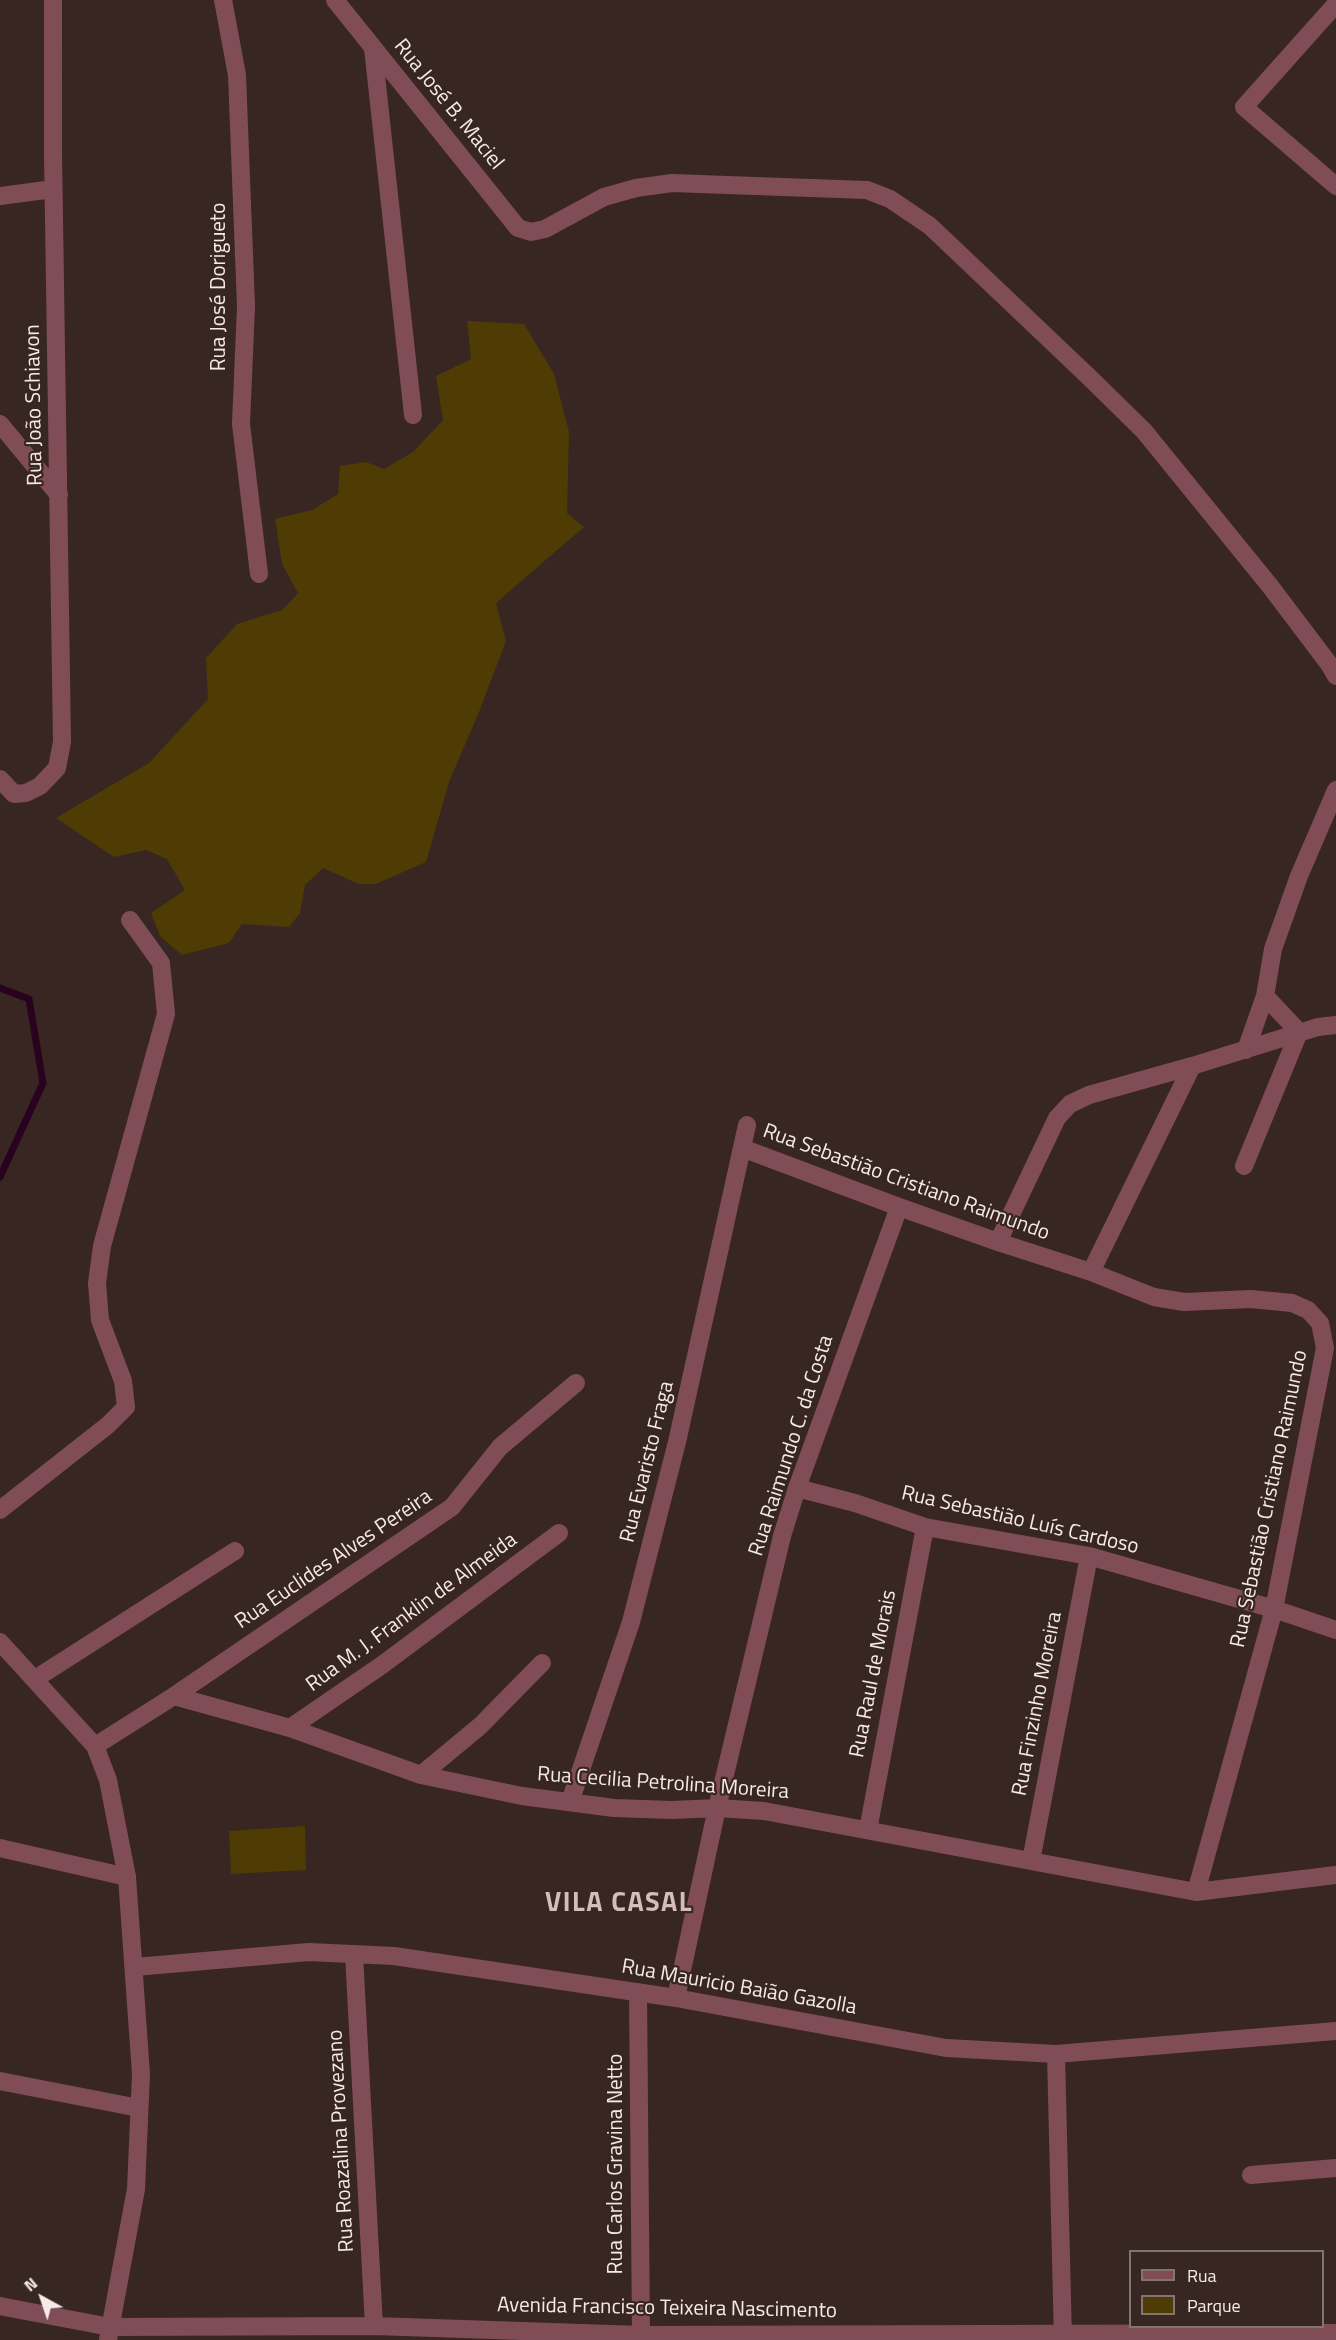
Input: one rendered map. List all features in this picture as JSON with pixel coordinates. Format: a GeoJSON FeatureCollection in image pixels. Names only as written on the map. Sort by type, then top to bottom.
{"type":"FeatureCollection","features":[{"type":"Feature","properties":{"kind":"street","name":"Rua João Schiavon"},"geometry":{"type":"LineString","coordinates":[[0,779],[14,794],[26,794],[40,786],[57,768],[62,742],[53,189],[53,0]]}},
{"type":"Feature","properties":{"kind":"street","name":"Rua José Dorigueto"},"geometry":{"type":"LineString","coordinates":[[224,0],[237,75],[246,306],[241,424],[259,574]]}},
{"type":"Feature","properties":{"kind":"street","name":"Rua José B. Maciel"},"geometry":{"type":"LineString","coordinates":[[335,0],[518,228],[531,232],[545,229],[604,197],[636,188],[672,183],[867,190],[890,199],[930,226],[1143,431],[1270,586],[1336,676]]}},
{"type":"Feature","properties":{"kind":"street"},"geometry":{"type":"LineString","coordinates":[[1336,4],[1244,107],[1336,186]]}},
{"type":"Feature","properties":{"kind":"street"},"geometry":{"type":"LineString","coordinates":[[373,48],[413,415]]}},
{"type":"Feature","properties":{"kind":"street"},"geometry":{"type":"LineString","coordinates":[[0,196],[53,189]]}},
{"type":"Feature","properties":{"kind":"street"},"geometry":{"type":"LineString","coordinates":[[0,424],[58,495]]}},
{"type":"Feature","properties":{"kind":"street"},"geometry":{"type":"LineString","coordinates":[[1246,1050],[1265,996],[1273,949],[1299,876],[1336,790]]}},
{"type":"Feature","properties":{"kind":"street"},"geometry":{"type":"LineString","coordinates":[[0,1510],[108,1425],[126,1407],[123,1381],[100,1320],[97,1283],[102,1246],[166,1014],[161,963],[130,920]]}},
{"type":"Feature","properties":{"kind":"street"},"geometry":{"type":"LineString","coordinates":[[1265,996],[1299,1032]]}},
{"type":"Feature","properties":{"kind":"street"},"geometry":{"type":"LineString","coordinates":[[998,1242],[1057,1118],[1070,1104],[1089,1095],[1246,1050],[1299,1032],[1336,1025]]}},
{"type":"Feature","properties":{"kind":"street"},"geometry":{"type":"LineString","coordinates":[[1244,1167],[1299,1032]]}},
{"type":"Feature","properties":{"kind":"street"},"geometry":{"type":"LineString","coordinates":[[1090,1272],[1192,1066]]}},
{"type":"Feature","properties":{"kind":"street","name":"Rua Evaristo Fraga"},"geometry":{"type":"LineString","coordinates":[[570,1803],[631,1622],[677,1442],[747,1125]]}},
{"type":"Feature","properties":{"kind":"street","name":"Rua Sebastião Cristiano Raimundo"},"geometry":{"type":"LineString","coordinates":[[742,1148],[899,1207],[1090,1272],[1154,1297],[1184,1302],[1251,1299],[1292,1303],[1308,1310],[1320,1323],[1325,1348],[1274,1609],[1196,1892]]}},
{"type":"Feature","properties":{"kind":"street","name":"Rua Raimundo C. da Costa"},"geometry":{"type":"LineString","coordinates":[[717,1808],[782,1536],[797,1488],[899,1207]]}},
{"type":"Feature","properties":{"kind":"street","name":"Rua Euclides Alves Pereira"},"geometry":{"type":"LineString","coordinates":[[95,1746],[174,1696],[452,1506],[500,1447],[576,1383]]}},
{"type":"Feature","properties":{"kind":"street","name":"Rua Sebastião Luís Cardoso"},"geometry":{"type":"LineString","coordinates":[[797,1488],[855,1503],[925,1527],[1089,1556],[1274,1609],[1336,1630]]}},
{"type":"Feature","properties":{"kind":"street","name":"Rua Raul de Morais"},"geometry":{"type":"LineString","coordinates":[[868,1830],[925,1527]]}},
{"type":"Feature","properties":{"kind":"street","name":"Rua M. J. Franklin de Almeida"},"geometry":{"type":"LineString","coordinates":[[290,1728],[382,1665],[559,1533]]}},
{"type":"Feature","properties":{"kind":"street"},"geometry":{"type":"LineString","coordinates":[[35,1678],[235,1551]]}},
{"type":"Feature","properties":{"kind":"street","name":"Rua Finzinho Moreira"},"geometry":{"type":"LineString","coordinates":[[1031,1861],[1089,1556]]}},
{"type":"Feature","properties":{"kind":"street"},"geometry":{"type":"LineString","coordinates":[[0,1642],[95,1746],[108,1780],[127,1876],[141,2074],[136,2189],[109,2333]]}},
{"type":"Feature","properties":{"kind":"street"},"geometry":{"type":"LineString","coordinates":[[421,1774],[480,1726],[542,1663]]}},
{"type":"Feature","properties":{"kind":"street","name":"Rua Cecilia Petrolina Moreira"},"geometry":{"type":"LineString","coordinates":[[174,1696],[290,1728],[421,1774],[511,1794],[570,1803],[672,1810],[717,1808],[764,1811],[1196,1892],[1336,1875]]}},
{"type":"Feature","properties":{"kind":"street"},"geometry":{"type":"LineString","coordinates":[[676,1998],[717,1808]]}},
{"type":"Feature","properties":{"kind":"street"},"geometry":{"type":"LineString","coordinates":[[0,1848],[127,1876]]}},
{"type":"Feature","properties":{"kind":"street","name":"Rua Mauricio Baião Gazolla"},"geometry":{"type":"LineString","coordinates":[[135,1967],[309,1952],[394,1956],[676,1998],[946,2048],[1056,2054],[1336,2031]]}},
{"type":"Feature","properties":{"kind":"street","name":"Rua Roazalina Provezano"},"geometry":{"type":"LineString","coordinates":[[354,1954],[374,2326]]}},
{"type":"Feature","properties":{"kind":"street","name":"Rua Carlos Gravina Netto"},"geometry":{"type":"LineString","coordinates":[[638,1992],[641,2335]]}},
{"type":"Feature","properties":{"kind":"street"},"geometry":{"type":"LineString","coordinates":[[1056,2054],[1063,2337]]}},
{"type":"Feature","properties":{"kind":"street"},"geometry":{"type":"LineString","coordinates":[[0,2081],[139,2108]]}},
{"type":"Feature","properties":{"kind":"street"},"geometry":{"type":"LineString","coordinates":[[1251,2175],[1336,2168]]}},
{"type":"Feature","properties":{"kind":"street","name":"Avenida Francisco Teixeira Nascimento"},"geometry":{"type":"LineString","coordinates":[[0,2306],[109,2333],[374,2326],[518,2335],[607,2336],[1063,2337],[1336,2333]]}},
{"type":"Feature","properties":{"kind":"green space"},"geometry":{"type":"Polygon","coordinates":[[[467,321],[524,324],[554,374],[569,432],[567,513],[584,527],[496,603],[506,641],[449,782],[426,862],[376,884],[359,884],[323,868],[305,885],[300,913],[289,927],[242,924],[229,943],[182,955],[160,936],[151,913],[185,890],[167,859],[146,850],[114,857],[56,818],[149,763],[208,699],[206,658],[237,624],[282,610],[298,593],[282,564],[275,519],[312,510],[338,494],[340,466],[366,462],[384,469],[413,452],[443,420],[436,376],[471,359],[467,321]]]}},
{"type":"Feature","properties":{"kind":"green space"},"geometry":{"type":"Polygon","coordinates":[[[305,1826],[306,1870],[231,1874],[229,1831],[305,1826]]]}},
{"type":"Feature","properties":{"kind":"waterway"},"geometry":{"type":"LineString","coordinates":[[0,988],[29,999],[43,1083],[0,1177]]}},
{"type":"Feature","properties":{"kind":"district","name":"VILA CASAL"},"geometry":{"type":"Point","coordinates":[619,1904]}}]}
